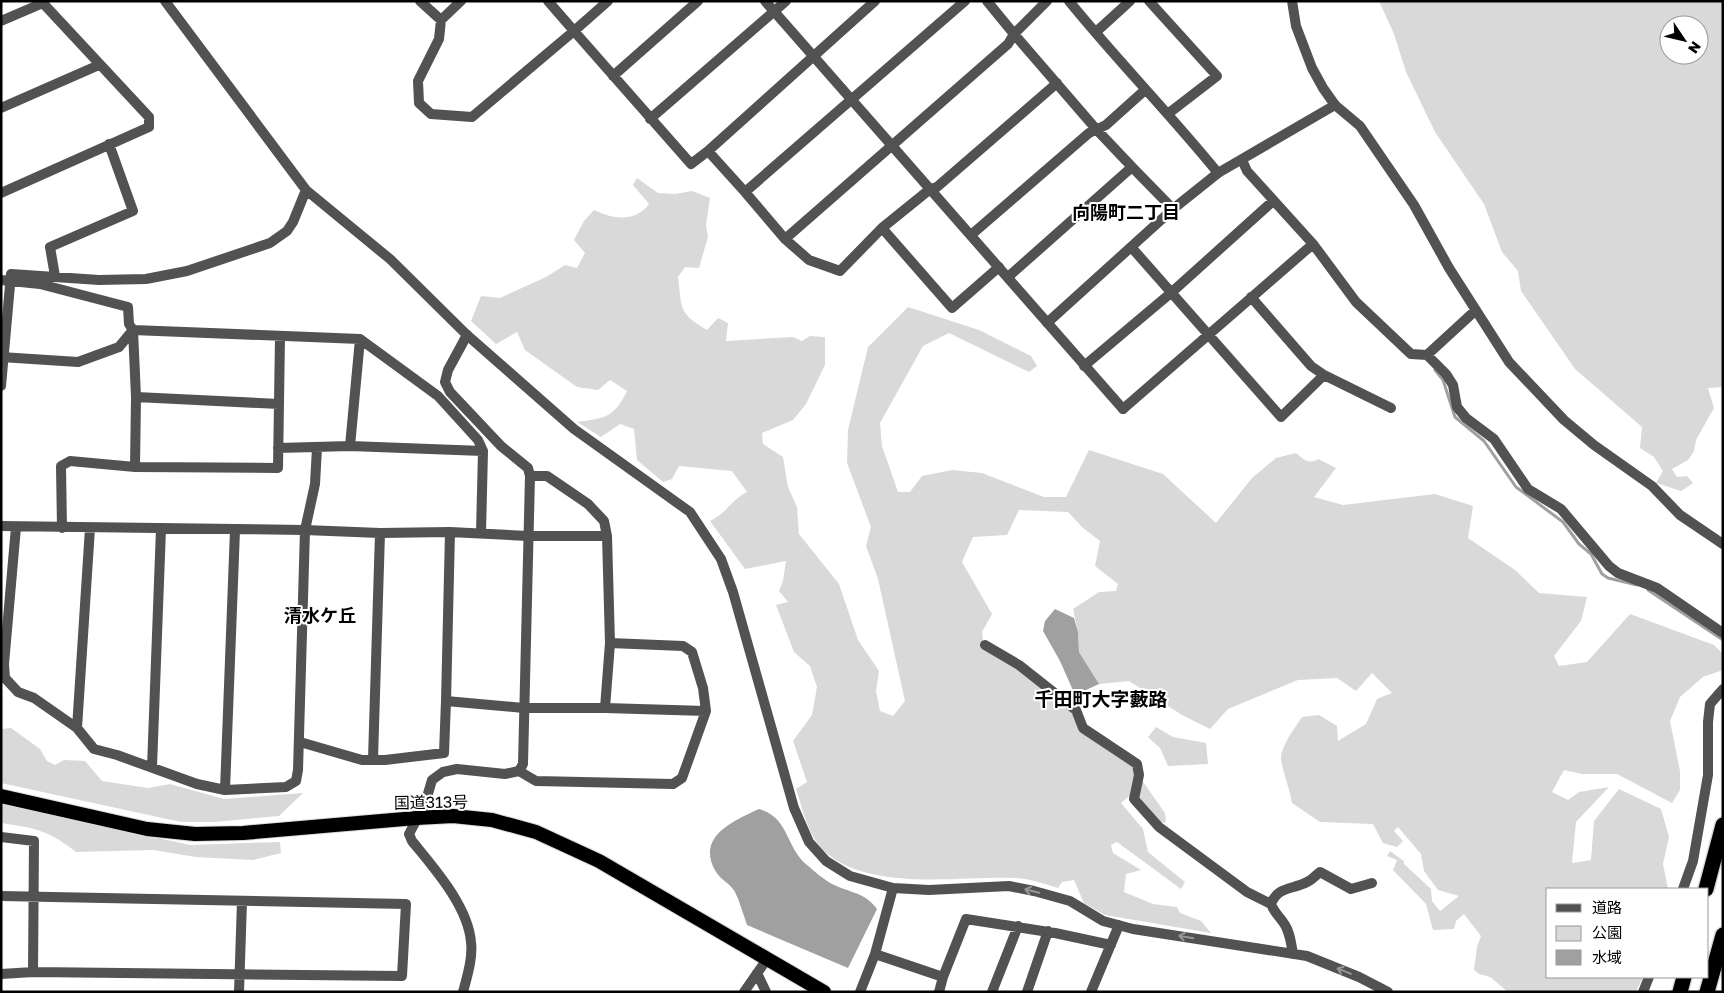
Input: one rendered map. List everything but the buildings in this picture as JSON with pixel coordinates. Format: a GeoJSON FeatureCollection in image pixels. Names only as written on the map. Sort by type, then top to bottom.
{"type":"FeatureCollection","features":[{"type":"Feature","properties":{"kind":"highway","name":"国道313号"},"geometry":{"type":"LineString","coordinates":[[1,796],[147,829],[195,834],[243,834],[453,816],[492,820],[536,832],[599,860],[824,992]]}},
{"type":"Feature","properties":{"kind":"highway"},"geometry":{"type":"LineString","coordinates":[[1706,888],[1723,825]]}},
{"type":"Feature","properties":{"kind":"highway"},"geometry":{"type":"LineString","coordinates":[[1707,992],[1723,934]]}},
{"type":"Feature","properties":{"kind":"highway"},"geometry":{"type":"LineString","coordinates":[[1680,992],[1684,978]]}},
{"type":"Feature","properties":{"kind":"street"},"geometry":{"type":"LineString","coordinates":[[165,1],[306,190],[390,259],[467,335],[574,429],[690,512],[721,559],[733,592],[794,808],[809,842],[826,861],[850,876],[893,888],[929,890],[1009,886],[1070,901],[1102,921],[1119,925],[1307,956],[1359,977],[1388,992]]}},
{"type":"Feature","properties":{"kind":"street"},"geometry":{"type":"LineString","coordinates":[[420,1],[441,20]]}},
{"type":"Feature","properties":{"kind":"street"},"geometry":{"type":"LineString","coordinates":[[462,1],[441,20],[439,38],[418,81],[419,103],[432,114],[472,117],[608,1]]}},
{"type":"Feature","properties":{"kind":"street"},"geometry":{"type":"LineString","coordinates":[[548,1],[691,164],[876,1]]}},
{"type":"Feature","properties":{"kind":"street"},"geometry":{"type":"LineString","coordinates":[[614,76],[698,1]]}},
{"type":"Feature","properties":{"kind":"street"},"geometry":{"type":"LineString","coordinates":[[765,1],[853,100],[929,190],[1124,409],[1313,244]]}},
{"type":"Feature","properties":{"kind":"street"},"geometry":{"type":"LineString","coordinates":[[650,118],[786,1]]}},
{"type":"Feature","properties":{"kind":"street"},"geometry":{"type":"LineString","coordinates":[[745,192],[965,1]]}},
{"type":"Feature","properties":{"kind":"street"},"geometry":{"type":"LineString","coordinates":[[987,1],[1096,129],[1173,209]]}},
{"type":"Feature","properties":{"kind":"street"},"geometry":{"type":"LineString","coordinates":[[785,239],[1008,44],[1014,34],[1047,1]]}},
{"type":"Feature","properties":{"kind":"street"},"geometry":{"type":"LineString","coordinates":[[1096,32],[1130,1]]}},
{"type":"Feature","properties":{"kind":"street"},"geometry":{"type":"LineString","coordinates":[[1149,1],[1217,76],[1169,113]]}},
{"type":"Feature","properties":{"kind":"street"},"geometry":{"type":"LineString","coordinates":[[1292,1],[1296,26],[1312,68],[1335,105],[1360,126],[1414,205],[1449,268],[1509,362],[1564,420],[1594,445],[1652,486],[1680,515],[1723,544]]}},
{"type":"Feature","properties":{"kind":"street"},"geometry":{"type":"LineString","coordinates":[[1,21],[42,2],[149,117],[149,127],[1,193]]}},
{"type":"Feature","properties":{"kind":"street"},"geometry":{"type":"LineString","coordinates":[[1075,3],[1096,32],[1146,90],[1169,113],[1218,173]]}},
{"type":"Feature","properties":{"kind":"street"},"geometry":{"type":"LineString","coordinates":[[1,108],[99,65]]}},
{"type":"Feature","properties":{"kind":"street"},"geometry":{"type":"LineString","coordinates":[[708,151],[785,239],[809,260],[840,271],[882,228],[929,190],[937,187],[1057,83]]}},
{"type":"Feature","properties":{"kind":"street"},"geometry":{"type":"LineString","coordinates":[[971,235],[1089,133],[1106,125],[1146,90]]}},
{"type":"Feature","properties":{"kind":"street"},"geometry":{"type":"LineString","coordinates":[[1047,322],[1132,248],[1173,209],[1218,173],[1335,105]]}},
{"type":"Feature","properties":{"kind":"street"},"geometry":{"type":"LineString","coordinates":[[54,276],[50,247],[133,211],[109,144]]}},
{"type":"Feature","properties":{"kind":"street"},"geometry":{"type":"LineString","coordinates":[[1242,160],[1247,170],[1273,201],[1313,244],[1356,302],[1410,354],[1427,355],[1446,374],[1453,385],[1457,407],[1466,418],[1494,439],[1528,489],[1561,509],[1609,566],[1618,573],[1657,588],[1723,633]]}},
{"type":"Feature","properties":{"kind":"street"},"geometry":{"type":"LineString","coordinates":[[1008,277],[1132,167]]}},
{"type":"Feature","properties":{"kind":"street"},"geometry":{"type":"LineString","coordinates":[[1,386],[5,280],[10,274],[99,280],[146,279],[187,271],[270,243],[287,231],[293,222],[306,190]]}},
{"type":"Feature","properties":{"kind":"street"},"geometry":{"type":"LineString","coordinates":[[1084,366],[1172,292],[1273,201]]}},
{"type":"Feature","properties":{"kind":"street"},"geometry":{"type":"LineString","coordinates":[[882,228],[952,308],[998,267]]}},
{"type":"Feature","properties":{"kind":"street"},"geometry":{"type":"LineString","coordinates":[[1132,248],[1210,334],[1281,417],[1324,375]]}},
{"type":"Feature","properties":{"kind":"street"},"geometry":{"type":"LineString","coordinates":[[5,280],[40,284],[128,307],[129,324],[133,330],[136,397],[134,466]]}},
{"type":"Feature","properties":{"kind":"street"},"geometry":{"type":"LineString","coordinates":[[1251,297],[1311,366],[1324,375],[1391,408]]}},
{"type":"Feature","properties":{"kind":"street"},"geometry":{"type":"LineString","coordinates":[[1427,355],[1476,310]]}},
{"type":"Feature","properties":{"kind":"street"},"geometry":{"type":"LineString","coordinates":[[133,330],[360,339],[438,396],[478,440],[483,451],[481,533]]}},
{"type":"Feature","properties":{"kind":"street"},"geometry":{"type":"LineString","coordinates":[[2,357],[78,362],[119,347],[133,330]]}},
{"type":"Feature","properties":{"kind":"street"},"geometry":{"type":"LineString","coordinates":[[467,335],[448,370],[445,382],[450,392],[501,446],[528,468],[530,476],[523,764],[519,771]]}},
{"type":"Feature","properties":{"kind":"street"},"geometry":{"type":"LineString","coordinates":[[62,528],[61,466],[70,461],[134,466],[278,468],[280,336]]}},
{"type":"Feature","properties":{"kind":"street"},"geometry":{"type":"LineString","coordinates":[[350,446],[360,339]]}},
{"type":"Feature","properties":{"kind":"street"},"geometry":{"type":"LineString","coordinates":[[136,397],[279,404]]}},
{"type":"Feature","properties":{"kind":"street"},"geometry":{"type":"LineString","coordinates":[[278,448],[350,446],[483,451]]}},
{"type":"Feature","properties":{"kind":"street"},"geometry":{"type":"LineString","coordinates":[[16,527],[6,586],[4,664],[6,678],[18,692],[34,698],[77,728],[94,749],[152,767],[197,784],[225,790],[286,787],[296,781],[300,742],[304,530],[314,484],[317,448]]}},
{"type":"Feature","properties":{"kind":"street"},"geometry":{"type":"LineString","coordinates":[[530,476],[547,476],[588,504],[604,522],[607,536],[610,643],[605,708]]}},
{"type":"Feature","properties":{"kind":"street"},"geometry":{"type":"LineString","coordinates":[[1,526],[304,530],[380,534],[450,532],[528,536],[607,536]]}},
{"type":"Feature","properties":{"kind":"street"},"geometry":{"type":"LineString","coordinates":[[77,728],[90,528]]}},
{"type":"Feature","properties":{"kind":"street"},"geometry":{"type":"LineString","coordinates":[[152,767],[161,529]]}},
{"type":"Feature","properties":{"kind":"street"},"geometry":{"type":"LineString","coordinates":[[225,790],[235,530]]}},
{"type":"Feature","properties":{"kind":"street"},"geometry":{"type":"LineString","coordinates":[[300,742],[362,760],[386,760],[444,754],[450,532]]}},
{"type":"Feature","properties":{"kind":"street"},"geometry":{"type":"LineString","coordinates":[[373,759],[380,534]]}},
{"type":"Feature","properties":{"kind":"street"},"geometry":{"type":"LineString","coordinates":[[463,992],[471,942],[464,918],[451,890],[412,841],[409,834],[425,804],[432,780],[443,772],[457,769],[505,774],[519,771],[536,781],[673,784],[682,778],[706,712],[703,688],[692,652],[683,646],[610,643]]}},
{"type":"Feature","properties":{"kind":"street"},"geometry":{"type":"LineString","coordinates":[[985,644],[1018,664],[1076,710],[1083,728],[1137,764],[1139,775],[1134,799],[1159,827],[1247,892],[1271,904],[1275,914],[1282,921],[1290,935],[1293,954]]}},
{"type":"Feature","properties":{"kind":"street"},"geometry":{"type":"LineString","coordinates":[[1683,888],[1693,861],[1708,774],[1710,704],[1723,689]]}},
{"type":"Feature","properties":{"kind":"street"},"geometry":{"type":"LineString","coordinates":[[446,701],[524,708],[605,708],[706,712]]}},
{"type":"Feature","properties":{"kind":"street"},"geometry":{"type":"LineString","coordinates":[[1,837],[34,841],[33,972]]}},
{"type":"Feature","properties":{"kind":"street"},"geometry":{"type":"LineString","coordinates":[[1271,904],[1274,896],[1286,887],[1307,882],[1320,872],[1351,889],[1372,883]]}},
{"type":"Feature","properties":{"kind":"street"},"geometry":{"type":"LineString","coordinates":[[860,992],[875,954],[893,888]]}},
{"type":"Feature","properties":{"kind":"street"},"geometry":{"type":"LineString","coordinates":[[1,896],[406,904],[402,976],[33,972],[1,974]]}},
{"type":"Feature","properties":{"kind":"street"},"geometry":{"type":"LineString","coordinates":[[239,992],[242,901]]}},
{"type":"Feature","properties":{"kind":"street"},"geometry":{"type":"LineString","coordinates":[[939,992],[966,919],[1018,926],[1111,945]]}},
{"type":"Feature","properties":{"kind":"street"},"geometry":{"type":"LineString","coordinates":[[1091,992],[1119,925]]}},
{"type":"Feature","properties":{"kind":"street"},"geometry":{"type":"LineString","coordinates":[[992,992],[1018,926]]}},
{"type":"Feature","properties":{"kind":"street"},"geometry":{"type":"LineString","coordinates":[[1027,992],[1048,932]]}},
{"type":"Feature","properties":{"kind":"street"},"geometry":{"type":"LineString","coordinates":[[875,954],[943,977]]}},
{"type":"Feature","properties":{"kind":"street"},"geometry":{"type":"LineString","coordinates":[[744,992],[767,959]]}},
{"type":"Feature","properties":{"kind":"street"},"geometry":{"type":"LineString","coordinates":[[757,973],[766,992]]}},
{"type":"Feature","properties":{"kind":"street"},"geometry":{"type":"LineString","coordinates":[[1643,992],[1649,978]]}},
{"type":"Feature","properties":{"kind":"green space"},"geometry":{"type":"Polygon","coordinates":[[[1379,1],[1723,1],[1723,387],[1708,388],[1714,408],[1696,440],[1694,451],[1688,460],[1672,469],[1677,477],[1687,476],[1693,483],[1681,491],[1656,483],[1663,471],[1654,457],[1640,448],[1642,427],[1575,369],[1521,291],[1518,271],[1502,252],[1484,204],[1435,132],[1406,72],[1394,34],[1379,1]]]}},
{"type":"Feature","properties":{"kind":"green space"},"geometry":{"type":"Polygon","coordinates":[[[637,178],[658,193],[675,194],[692,191],[710,198],[706,225],[708,237],[699,268],[685,267],[678,277],[681,303],[686,314],[691,319],[707,330],[718,318],[728,323],[726,341],[793,337],[802,341],[810,336],[825,337],[825,365],[806,404],[793,420],[762,433],[763,444],[783,457],[788,487],[797,507],[799,534],[839,584],[858,640],[879,671],[876,691],[880,711],[893,716],[905,701],[878,579],[866,546],[871,527],[847,463],[848,430],[868,347],[908,307],[979,330],[1031,356],[1037,366],[1029,372],[949,333],[923,346],[880,423],[882,446],[898,492],[910,492],[922,476],[952,470],[982,473],[1044,497],[1066,497],[1089,450],[1163,474],[1216,523],[1252,478],[1276,458],[1296,453],[1306,460],[1315,461],[1318,459],[1336,468],[1314,497],[1343,505],[1435,494],[1473,506],[1468,538],[1515,570],[1539,593],[1587,597],[1581,621],[1554,656],[1559,666],[1587,662],[1630,614],[1714,645],[1723,654],[1723,670],[1703,677],[1680,697],[1670,721],[1680,771],[1680,790],[1672,803],[1617,774],[1582,774],[1564,770],[1552,792],[1568,800],[1579,792],[1609,787],[1576,822],[1572,863],[1591,860],[1594,821],[1619,789],[1661,809],[1669,837],[1663,864],[1668,888],[1546,888],[1546,978],[1643,978],[1636,992],[1508,992],[1490,977],[1479,974],[1474,970],[1477,947],[1481,936],[1464,914],[1456,921],[1454,929],[1433,930],[1426,904],[1393,870],[1397,860],[1387,856],[1390,851],[1404,861],[1404,864],[1431,889],[1432,901],[1440,911],[1459,896],[1438,890],[1424,871],[1421,854],[1398,827],[1394,831],[1403,841],[1397,847],[1383,843],[1373,824],[1320,822],[1292,803],[1281,755],[1292,732],[1302,717],[1319,715],[1337,726],[1338,741],[1366,724],[1377,699],[1392,693],[1372,673],[1356,691],[1337,678],[1298,680],[1228,709],[1210,729],[1182,715],[1129,681],[1099,684],[1079,652],[1078,632],[1073,609],[1099,592],[1116,591],[1118,584],[1095,566],[1100,541],[1083,528],[1068,512],[1019,510],[1007,535],[973,537],[962,562],[992,614],[982,632],[984,649],[1017,666],[1074,711],[1079,723],[1133,762],[1137,776],[1133,793],[1121,803],[1143,829],[1148,852],[1185,882],[1181,889],[1117,842],[1111,845],[1113,853],[1141,870],[1126,874],[1124,892],[1153,904],[1177,907],[1180,913],[1201,921],[1211,933],[1105,915],[1084,903],[1074,880],[1062,882],[1058,888],[1019,878],[915,879],[889,877],[865,872],[843,864],[824,851],[818,845],[810,830],[796,789],[807,782],[793,741],[812,715],[817,687],[810,666],[794,652],[776,605],[788,602],[779,591],[783,581],[786,561],[745,569],[710,521],[747,492],[732,471],[679,466],[672,479],[663,482],[637,460],[634,429],[620,424],[601,437],[577,422],[602,418],[613,412],[627,391],[610,380],[598,390],[577,387],[525,350],[517,332],[496,344],[471,321],[481,296],[500,298],[546,277],[565,265],[577,268],[585,253],[574,240],[584,221],[594,210],[609,216],[623,218],[637,214],[649,204],[633,185],[637,178]]]}},
{"type":"Feature","properties":{"kind":"green space"},"geometry":{"type":"Polygon","coordinates":[[[1156,727],[1173,737],[1206,743],[1208,764],[1168,766],[1160,748],[1148,737],[1156,727]]]}},
{"type":"Feature","properties":{"kind":"green space"},"geometry":{"type":"Polygon","coordinates":[[[11,728],[40,749],[47,761],[55,765],[64,760],[85,761],[102,781],[148,788],[170,784],[224,799],[303,793],[279,816],[214,822],[181,822],[1,783],[1,729],[11,728]]]}},
{"type":"Feature","properties":{"kind":"green space"},"geometry":{"type":"Polygon","coordinates":[[[1141,779],[1165,813],[1166,822],[1159,823],[1138,798],[1141,779]]]}},
{"type":"Feature","properties":{"kind":"green space"},"geometry":{"type":"Polygon","coordinates":[[[1,803],[190,845],[280,842],[281,853],[253,860],[196,857],[153,850],[76,852],[49,834],[1,823],[1,803]]]}},
{"type":"Feature","properties":{"kind":"water"},"geometry":{"type":"Polygon","coordinates":[[[1055,609],[1074,618],[1078,632],[1079,652],[1099,684],[1075,695],[1060,661],[1043,631],[1045,621],[1055,609]]]}},
{"type":"Feature","properties":{"kind":"water"},"geometry":{"type":"Polygon","coordinates":[[[759,809],[769,813],[776,819],[800,858],[813,870],[832,884],[867,899],[877,909],[848,968],[747,925],[735,892],[716,872],[711,860],[710,849],[714,840],[728,825],[759,809]]]}},
{"type":"Feature","properties":{"kind":"waterway"},"geometry":{"type":"LineString","coordinates":[[1435,370],[1443,380],[1455,417],[1484,441],[1516,487],[1563,522],[1579,544],[1591,554],[1602,574],[1608,578],[1637,585]]}},
{"type":"Feature","properties":{"kind":"waterway"},"geometry":{"type":"LineString","coordinates":[[1648,590],[1723,640]]}},
{"type":"Feature","properties":{"kind":"district","name":"向陽町二丁目"},"geometry":{"type":"Point","coordinates":[1126,212]}},
{"type":"Feature","properties":{"kind":"district","name":"清水ケ丘"},"geometry":{"type":"Point","coordinates":[320,615]}},
{"type":"Feature","properties":{"kind":"district","name":"千田町大字藪路"},"geometry":{"type":"Point","coordinates":[1101,698]}}]}
